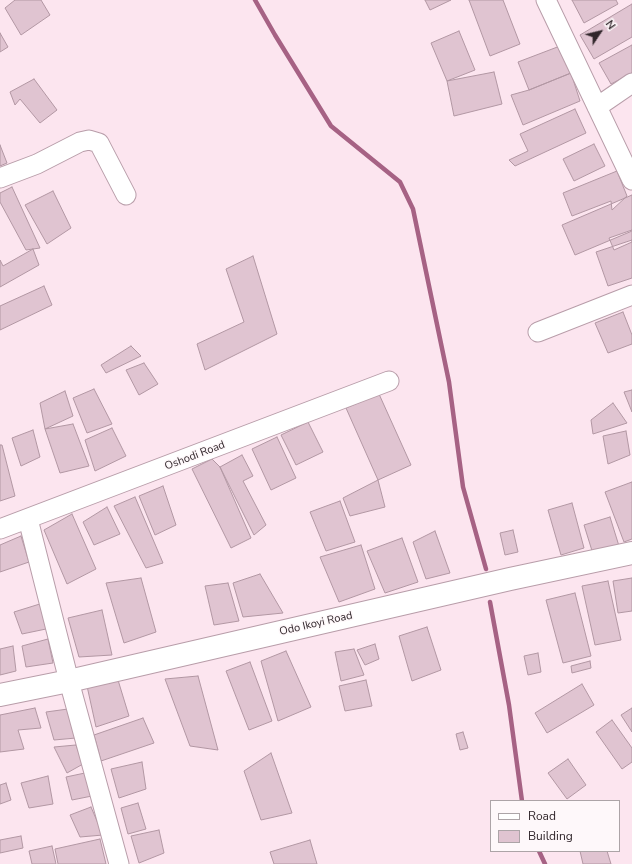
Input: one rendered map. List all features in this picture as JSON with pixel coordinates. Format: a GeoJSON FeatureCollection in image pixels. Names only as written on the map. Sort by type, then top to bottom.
{"type":"FeatureCollection","features":[{"type":"Feature","properties":{"kind":"main road","name":"Odo Ikoyi Road"},"geometry":{"type":"LineString","coordinates":[[0,695],[69,681],[510,578],[632,553]]}},
{"type":"Feature","properties":{"kind":"street"},"geometry":{"type":"LineString","coordinates":[[546,0],[632,180]]}},
{"type":"Feature","properties":{"kind":"street"},"geometry":{"type":"LineString","coordinates":[[597,108],[632,82]]}},
{"type":"Feature","properties":{"kind":"street"},"geometry":{"type":"LineString","coordinates":[[0,178],[37,164],[80,142],[89,140],[98,143],[126,195]]}},
{"type":"Feature","properties":{"kind":"street"},"geometry":{"type":"LineString","coordinates":[[538,332],[632,295]]}},
{"type":"Feature","properties":{"kind":"street","name":"Oshodi Road"},"geometry":{"type":"LineString","coordinates":[[0,529],[389,382]]}},
{"type":"Feature","properties":{"kind":"street"},"geometry":{"type":"LineString","coordinates":[[28,519],[69,681],[119,864]]}},
{"type":"Feature","properties":{"kind":"building"},"geometry":{"type":"Polygon","coordinates":[[[15,0],[41,0],[50,15],[21,35],[5,8],[15,0]]]}},
{"type":"Feature","properties":{"kind":"building"},"geometry":{"type":"Polygon","coordinates":[[[425,0],[451,0],[430,10],[425,0]]]}},
{"type":"Feature","properties":{"kind":"building"},"geometry":{"type":"Polygon","coordinates":[[[469,0],[503,0],[520,44],[490,56],[469,0]]]}},
{"type":"Feature","properties":{"kind":"building"},"geometry":{"type":"Polygon","coordinates":[[[572,0],[616,0],[618,4],[584,23],[572,0]]]}},
{"type":"Feature","properties":{"kind":"building"},"geometry":{"type":"Polygon","coordinates":[[[632,4],[632,37],[594,59],[580,35],[632,4]]]}},
{"type":"Feature","properties":{"kind":"building"},"geometry":{"type":"Polygon","coordinates":[[[459,31],[475,70],[447,81],[431,43],[459,31]]]}},
{"type":"Feature","properties":{"kind":"building"},"geometry":{"type":"Polygon","coordinates":[[[0,33],[8,47],[0,52],[0,33]]]}},
{"type":"Feature","properties":{"kind":"building"},"geometry":{"type":"Polygon","coordinates":[[[632,45],[632,73],[611,84],[599,63],[632,45]]]}},
{"type":"Feature","properties":{"kind":"building"},"geometry":{"type":"Polygon","coordinates":[[[560,46],[571,73],[529,90],[518,62],[560,46]]]}},
{"type":"Feature","properties":{"kind":"building"},"geometry":{"type":"Polygon","coordinates":[[[494,72],[502,104],[454,116],[447,81],[494,72]]]}},
{"type":"Feature","properties":{"kind":"building"},"geometry":{"type":"Polygon","coordinates":[[[571,73],[580,101],[523,125],[511,95],[529,90],[571,73]]]}},
{"type":"Feature","properties":{"kind":"building"},"geometry":{"type":"Polygon","coordinates":[[[34,79],[57,110],[40,123],[20,99],[15,105],[10,92],[34,79]]]}},
{"type":"Feature","properties":{"kind":"building"},"geometry":{"type":"Polygon","coordinates":[[[575,109],[586,133],[515,166],[509,160],[528,151],[520,134],[575,109]]]}},
{"type":"Feature","properties":{"kind":"building"},"geometry":{"type":"Polygon","coordinates":[[[594,144],[605,166],[574,181],[563,159],[594,144]]]}},
{"type":"Feature","properties":{"kind":"building"},"geometry":{"type":"Polygon","coordinates":[[[0,145],[7,163],[0,166],[0,145]]]}},
{"type":"Feature","properties":{"kind":"building"},"geometry":{"type":"Polygon","coordinates":[[[617,171],[627,196],[612,210],[611,201],[572,216],[563,193],[617,171]]]}},
{"type":"Feature","properties":{"kind":"building"},"geometry":{"type":"Polygon","coordinates":[[[12,187],[40,248],[26,250],[0,202],[0,193],[12,187]]]}},
{"type":"Feature","properties":{"kind":"building"},"geometry":{"type":"Polygon","coordinates":[[[53,191],[71,228],[47,244],[25,205],[53,191]]]}},
{"type":"Feature","properties":{"kind":"building"},"geometry":{"type":"Polygon","coordinates":[[[632,195],[632,231],[575,255],[562,225],[632,195]]]}},
{"type":"Feature","properties":{"kind":"building"},"geometry":{"type":"Polygon","coordinates":[[[632,230],[632,242],[614,250],[609,238],[632,230]]]}},
{"type":"Feature","properties":{"kind":"building"},"geometry":{"type":"Polygon","coordinates":[[[632,240],[632,278],[608,286],[596,252],[632,240]]]}},
{"type":"Feature","properties":{"kind":"building"},"geometry":{"type":"Polygon","coordinates":[[[33,249],[39,265],[0,287],[0,260],[3,266],[33,249]]]}},
{"type":"Feature","properties":{"kind":"building"},"geometry":{"type":"Polygon","coordinates":[[[253,256],[277,334],[205,370],[197,344],[244,322],[226,269],[253,256]]]}},
{"type":"Feature","properties":{"kind":"building"},"geometry":{"type":"Polygon","coordinates":[[[44,286],[52,305],[0,330],[0,306],[44,286]]]}},
{"type":"Feature","properties":{"kind":"building"},"geometry":{"type":"Polygon","coordinates":[[[623,312],[632,335],[632,344],[608,353],[595,323],[623,312]]]}},
{"type":"Feature","properties":{"kind":"building"},"geometry":{"type":"Polygon","coordinates":[[[131,346],[141,356],[106,373],[101,365],[131,346]]]}},
{"type":"Feature","properties":{"kind":"building"},"geometry":{"type":"Polygon","coordinates":[[[144,363],[158,384],[139,395],[126,370],[144,363]]]}},
{"type":"Feature","properties":{"kind":"building"},"geometry":{"type":"Polygon","coordinates":[[[94,389],[112,424],[87,433],[73,398],[94,389]]]}},
{"type":"Feature","properties":{"kind":"building"},"geometry":{"type":"Polygon","coordinates":[[[632,390],[632,412],[624,392],[632,390]]]}},
{"type":"Feature","properties":{"kind":"building"},"geometry":{"type":"Polygon","coordinates":[[[65,391],[73,416],[45,429],[40,403],[65,391]]]}},
{"type":"Feature","properties":{"kind":"building"},"geometry":{"type":"Polygon","coordinates":[[[379,394],[411,465],[378,480],[346,408],[379,394]]]}},
{"type":"Feature","properties":{"kind":"building"},"geometry":{"type":"Polygon","coordinates":[[[613,403],[627,423],[593,434],[591,420],[613,403]]]}},
{"type":"Feature","properties":{"kind":"building"},"geometry":{"type":"Polygon","coordinates":[[[308,422],[323,452],[296,465],[281,435],[308,422]]]}},
{"type":"Feature","properties":{"kind":"building"},"geometry":{"type":"Polygon","coordinates":[[[73,424],[89,466],[60,473],[45,429],[73,424]]]}},
{"type":"Feature","properties":{"kind":"building"},"geometry":{"type":"Polygon","coordinates":[[[112,428],[126,456],[95,471],[85,440],[112,428]]]}},
{"type":"Feature","properties":{"kind":"building"},"geometry":{"type":"Polygon","coordinates":[[[33,430],[40,457],[21,466],[12,438],[33,430]]]}},
{"type":"Feature","properties":{"kind":"building"},"geometry":{"type":"Polygon","coordinates":[[[626,431],[630,455],[608,464],[603,436],[626,431]]]}},
{"type":"Feature","properties":{"kind":"building"},"geometry":{"type":"Polygon","coordinates":[[[277,437],[296,478],[271,490],[252,449],[277,437]]]}},
{"type":"Feature","properties":{"kind":"building"},"geometry":{"type":"Polygon","coordinates":[[[0,445],[2,445],[15,496],[0,501],[0,445]]]}},
{"type":"Feature","properties":{"kind":"building"},"geometry":{"type":"Polygon","coordinates":[[[242,455],[253,476],[243,481],[266,525],[254,535],[220,467],[242,455]]]}},
{"type":"Feature","properties":{"kind":"building"},"geometry":{"type":"Polygon","coordinates":[[[212,459],[220,467],[251,538],[231,548],[192,469],[212,459]]]}},
{"type":"Feature","properties":{"kind":"building"},"geometry":{"type":"Polygon","coordinates":[[[378,480],[385,507],[350,516],[343,498],[378,480]]]}},
{"type":"Feature","properties":{"kind":"building"},"geometry":{"type":"Polygon","coordinates":[[[632,482],[632,539],[624,542],[605,492],[632,482]]]}},
{"type":"Feature","properties":{"kind":"building"},"geometry":{"type":"Polygon","coordinates":[[[163,486],[176,525],[155,535],[139,496],[163,486]]]}},
{"type":"Feature","properties":{"kind":"building"},"geometry":{"type":"Polygon","coordinates":[[[135,497],[163,563],[146,568],[114,506],[135,497]]]}},
{"type":"Feature","properties":{"kind":"building"},"geometry":{"type":"Polygon","coordinates":[[[340,501],[355,542],[326,551],[310,512],[340,501]]]}},
{"type":"Feature","properties":{"kind":"building"},"geometry":{"type":"Polygon","coordinates":[[[572,503],[584,548],[561,555],[548,510],[572,503]]]}},
{"type":"Feature","properties":{"kind":"building"},"geometry":{"type":"Polygon","coordinates":[[[107,507],[120,534],[94,545],[83,522],[107,507]]]}},
{"type":"Feature","properties":{"kind":"building"},"geometry":{"type":"Polygon","coordinates":[[[72,514],[96,569],[67,584],[44,530],[72,514]]]}},
{"type":"Feature","properties":{"kind":"building"},"geometry":{"type":"Polygon","coordinates":[[[610,517],[619,546],[593,554],[584,525],[610,517]]]}},
{"type":"Feature","properties":{"kind":"building"},"geometry":{"type":"Polygon","coordinates":[[[513,530],[518,552],[505,555],[500,533],[513,530]]]}},
{"type":"Feature","properties":{"kind":"building"},"geometry":{"type":"Polygon","coordinates":[[[435,531],[450,573],[426,579],[413,542],[435,531]]]}},
{"type":"Feature","properties":{"kind":"building"},"geometry":{"type":"Polygon","coordinates":[[[21,536],[29,562],[0,572],[0,545],[21,536]]]}},
{"type":"Feature","properties":{"kind":"building"},"geometry":{"type":"Polygon","coordinates":[[[402,538],[418,582],[385,593],[367,551],[402,538]]]}},
{"type":"Feature","properties":{"kind":"building"},"geometry":{"type":"Polygon","coordinates":[[[361,545],[375,589],[339,602],[320,557],[361,545]]]}},
{"type":"Feature","properties":{"kind":"building"},"geometry":{"type":"Polygon","coordinates":[[[260,574],[283,613],[243,617],[233,583],[260,574]]]}},
{"type":"Feature","properties":{"kind":"building"},"geometry":{"type":"Polygon","coordinates":[[[141,578],[156,632],[124,643],[106,583],[141,578]]]}},
{"type":"Feature","properties":{"kind":"building"},"geometry":{"type":"Polygon","coordinates":[[[632,578],[632,611],[618,613],[613,581],[632,578]]]}},
{"type":"Feature","properties":{"kind":"building"},"geometry":{"type":"Polygon","coordinates":[[[608,581],[621,640],[595,645],[582,586],[608,581]]]}},
{"type":"Feature","properties":{"kind":"building"},"geometry":{"type":"Polygon","coordinates":[[[228,583],[239,621],[214,625],[205,586],[228,583]]]}},
{"type":"Feature","properties":{"kind":"building"},"geometry":{"type":"Polygon","coordinates":[[[575,593],[591,656],[563,663],[546,600],[575,593]]]}},
{"type":"Feature","properties":{"kind":"building"},"geometry":{"type":"Polygon","coordinates":[[[43,603],[46,629],[22,634],[14,612],[43,603]]]}},
{"type":"Feature","properties":{"kind":"building"},"geometry":{"type":"Polygon","coordinates":[[[102,610],[112,655],[79,657],[68,618],[102,610]]]}},
{"type":"Feature","properties":{"kind":"building"},"geometry":{"type":"Polygon","coordinates":[[[427,627],[441,670],[412,681],[399,636],[427,627]]]}},
{"type":"Feature","properties":{"kind":"building"},"geometry":{"type":"Polygon","coordinates":[[[48,639],[53,663],[26,667],[22,646],[48,639]]]}},
{"type":"Feature","properties":{"kind":"building"},"geometry":{"type":"Polygon","coordinates":[[[375,644],[379,659],[365,665],[357,650],[375,644]]]}},
{"type":"Feature","properties":{"kind":"building"},"geometry":{"type":"Polygon","coordinates":[[[13,646],[16,671],[0,675],[0,649],[13,646]]]}},
{"type":"Feature","properties":{"kind":"building"},"geometry":{"type":"Polygon","coordinates":[[[354,649],[364,675],[341,681],[335,652],[354,649]]]}},
{"type":"Feature","properties":{"kind":"building"},"geometry":{"type":"Polygon","coordinates":[[[286,651],[311,707],[278,721],[261,661],[286,651]]]}},
{"type":"Feature","properties":{"kind":"building"},"geometry":{"type":"Polygon","coordinates":[[[538,653],[541,672],[528,675],[524,656],[538,653]]]}},
{"type":"Feature","properties":{"kind":"building"},"geometry":{"type":"Polygon","coordinates":[[[590,661],[591,668],[572,673],[571,666],[590,661]]]}},
{"type":"Feature","properties":{"kind":"building"},"geometry":{"type":"Polygon","coordinates":[[[250,662],[272,721],[249,730],[226,671],[250,662]]]}},
{"type":"Feature","properties":{"kind":"building"},"geometry":{"type":"Polygon","coordinates":[[[198,676],[218,750],[190,746],[165,679],[198,676]]]}},
{"type":"Feature","properties":{"kind":"building"},"geometry":{"type":"Polygon","coordinates":[[[118,680],[129,716],[96,727],[87,686],[118,680]]]}},
{"type":"Feature","properties":{"kind":"building"},"geometry":{"type":"Polygon","coordinates":[[[366,680],[372,706],[345,711],[339,686],[366,680]]]}},
{"type":"Feature","properties":{"kind":"building"},"geometry":{"type":"Polygon","coordinates":[[[582,684],[594,705],[547,733],[535,713],[582,684]]]}},
{"type":"Feature","properties":{"kind":"building"},"geometry":{"type":"Polygon","coordinates":[[[35,708],[41,728],[18,730],[24,749],[0,752],[0,715],[35,708]]]}},
{"type":"Feature","properties":{"kind":"building"},"geometry":{"type":"Polygon","coordinates":[[[632,708],[632,732],[621,715],[632,708]]]}},
{"type":"Feature","properties":{"kind":"building"},"geometry":{"type":"Polygon","coordinates":[[[68,709],[76,738],[54,740],[46,712],[68,709]]]}},
{"type":"Feature","properties":{"kind":"building"},"geometry":{"type":"Polygon","coordinates":[[[143,718],[154,743],[101,761],[94,735],[143,718]]]}},
{"type":"Feature","properties":{"kind":"building"},"geometry":{"type":"Polygon","coordinates":[[[612,720],[632,748],[632,762],[622,769],[596,732],[612,720]]]}},
{"type":"Feature","properties":{"kind":"building"},"geometry":{"type":"Polygon","coordinates":[[[463,732],[468,748],[460,750],[456,734],[463,732]]]}},
{"type":"Feature","properties":{"kind":"building"},"geometry":{"type":"Polygon","coordinates":[[[76,745],[83,764],[67,773],[54,747],[76,745]]]}},
{"type":"Feature","properties":{"kind":"building"},"geometry":{"type":"Polygon","coordinates":[[[271,753],[292,813],[261,820],[244,771],[271,753]]]}},
{"type":"Feature","properties":{"kind":"building"},"geometry":{"type":"Polygon","coordinates":[[[568,759],[586,785],[567,799],[548,773],[568,759]]]}},
{"type":"Feature","properties":{"kind":"building"},"geometry":{"type":"Polygon","coordinates":[[[142,762],[146,789],[119,798],[111,769],[142,762]]]}},
{"type":"Feature","properties":{"kind":"building"},"geometry":{"type":"Polygon","coordinates":[[[85,773],[92,796],[72,800],[66,777],[85,773]]]}},
{"type":"Feature","properties":{"kind":"building"},"geometry":{"type":"Polygon","coordinates":[[[48,776],[53,804],[29,808],[21,783],[48,776]]]}},
{"type":"Feature","properties":{"kind":"building"},"geometry":{"type":"Polygon","coordinates":[[[6,783],[11,800],[0,804],[0,785],[6,783]]]}},
{"type":"Feature","properties":{"kind":"building"},"geometry":{"type":"Polygon","coordinates":[[[138,803],[146,829],[128,834],[121,808],[138,803]]]}},
{"type":"Feature","properties":{"kind":"building"},"geometry":{"type":"Polygon","coordinates":[[[91,807],[103,835],[80,837],[70,815],[91,807]]]}},
{"type":"Feature","properties":{"kind":"building"},"geometry":{"type":"Polygon","coordinates":[[[159,830],[164,853],[139,863],[131,836],[159,830]]]}},
{"type":"Feature","properties":{"kind":"building"},"geometry":{"type":"Polygon","coordinates":[[[21,836],[23,848],[0,853],[0,840],[21,836]]]}},
{"type":"Feature","properties":{"kind":"building"},"geometry":{"type":"Polygon","coordinates":[[[100,839],[106,864],[58,864],[55,849],[100,839]]]}},
{"type":"Feature","properties":{"kind":"building"},"geometry":{"type":"Polygon","coordinates":[[[310,840],[317,864],[274,864],[270,852],[310,840]]]}},
{"type":"Feature","properties":{"kind":"building"},"geometry":{"type":"Polygon","coordinates":[[[52,846],[56,864],[32,864],[29,851],[52,846]]]}},
{"type":"Feature","properties":{"kind":"building"},"geometry":{"type":"Polygon","coordinates":[[[580,852],[607,852],[611,864],[583,864],[580,852]]]}},
{"type":"Feature","properties":{"kind":"waterway"},"geometry":{"type":"LineString","coordinates":[[255,0],[331,126],[400,182],[413,209],[449,382],[463,487],[486,569]]}},
{"type":"Feature","properties":{"kind":"waterway"},"geometry":{"type":"LineString","coordinates":[[490,602],[509,705],[522,800]]}},
{"type":"Feature","properties":{"kind":"waterway"},"geometry":{"type":"LineString","coordinates":[[539,852],[545,864]]}}]}
